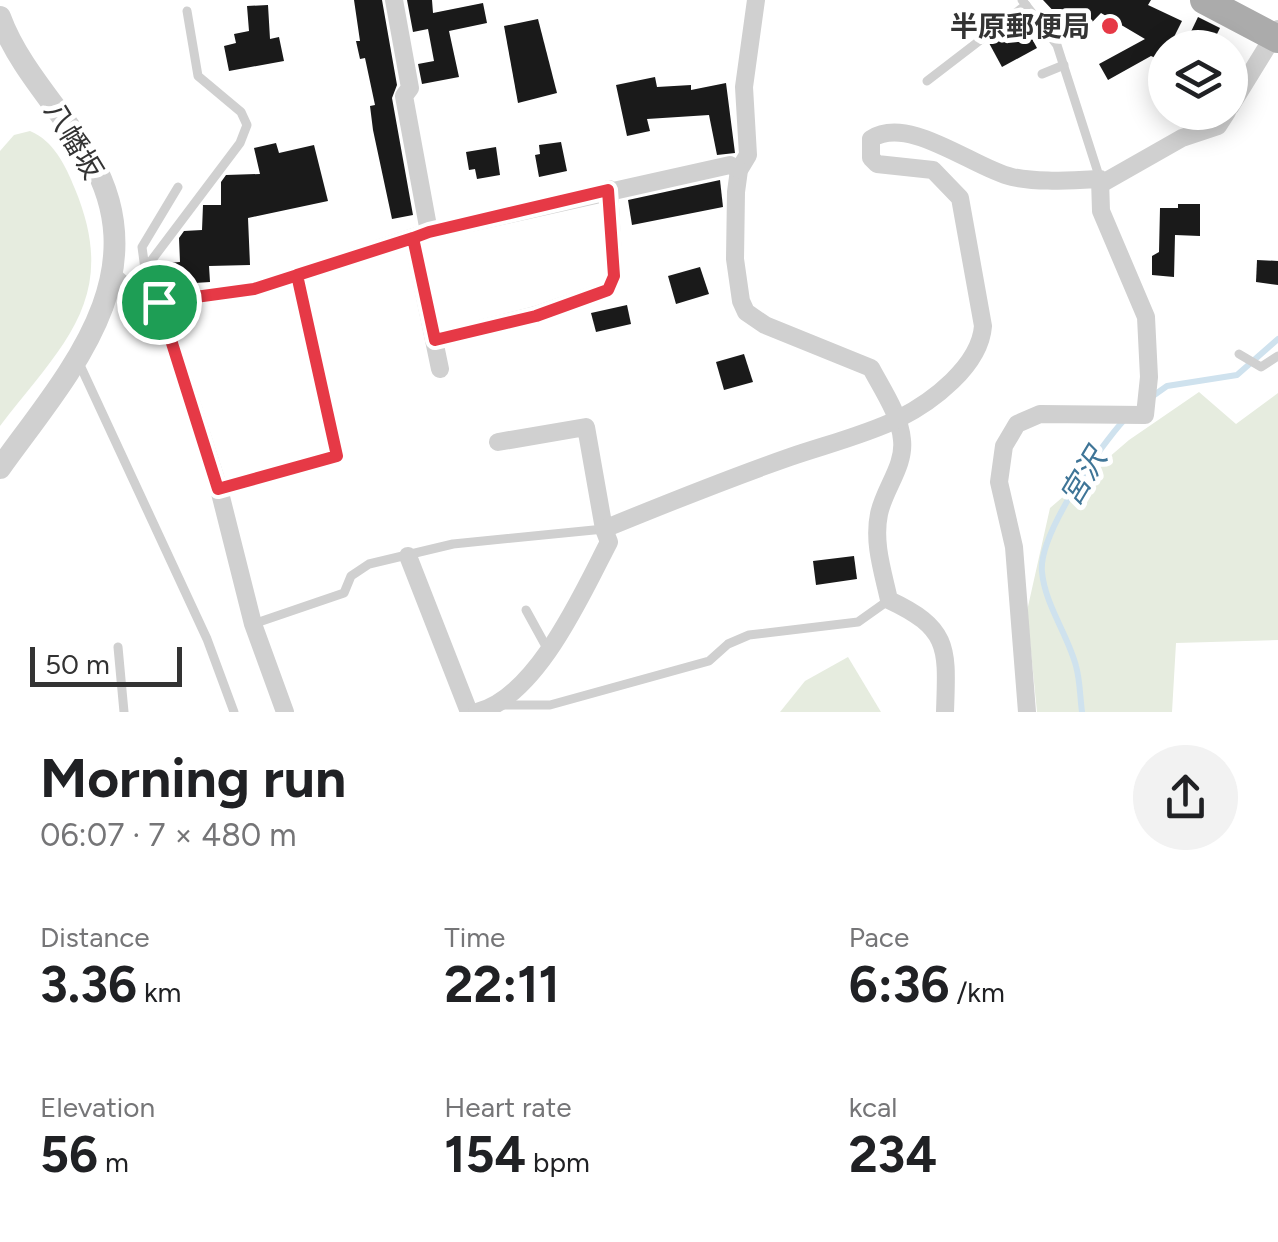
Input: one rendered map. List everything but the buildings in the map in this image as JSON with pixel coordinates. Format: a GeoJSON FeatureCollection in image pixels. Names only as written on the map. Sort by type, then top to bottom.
{"type":"FeatureCollection","features":[{"type":"Feature","properties":{"kind":"main road"},"geometry":{"type":"LineString","coordinates":[[1204,0],[1276,35]]}},
{"type":"Feature","properties":{"kind":"street"},"geometry":{"type":"LineString","coordinates":[[394,0],[410,88],[404,96],[440,369]]}},
{"type":"Feature","properties":{"kind":"street"},"geometry":{"type":"LineString","coordinates":[[756,0],[744,87],[748,155],[739,170],[735,259],[746,312],[765,325],[871,368],[896,420],[902,454],[882,503],[876,540],[889,600],[932,625],[942,639],[946,712]]}},
{"type":"Feature","properties":{"kind":"street","name":"八幡坂"},"geometry":{"type":"LineString","coordinates":[[0,18],[93,162],[112,224],[112,275],[98,326],[0,468]]}},
{"type":"Feature","properties":{"kind":"street"},"geometry":{"type":"LineString","coordinates":[[1248,79],[1276,35]]}},
{"type":"Feature","properties":{"kind":"street"},"geometry":{"type":"LineString","coordinates":[[604,529],[713,484],[896,420],[928,401],[964,367],[982,338],[981,302],[960,198],[933,170],[877,164],[871,158],[871,139],[878,134],[927,138],[990,171],[1019,178],[1100,182],[1182,138],[1206,130]]}},
{"type":"Feature","properties":{"kind":"street"},"geometry":{"type":"LineString","coordinates":[[112,275],[134,294],[159,302],[254,289],[421,235],[730,165],[739,170]]}},
{"type":"Feature","properties":{"kind":"street"},"geometry":{"type":"LineString","coordinates":[[1027,712],[1014,547],[999,482],[1004,446],[1018,424],[1040,414],[1145,415],[1146,318],[1101,211],[1100,182]]}},
{"type":"Feature","properties":{"kind":"street"},"geometry":{"type":"LineString","coordinates":[[435,340],[536,316],[608,290],[614,276],[608,190]]}},
{"type":"Feature","properties":{"kind":"street"},"geometry":{"type":"LineString","coordinates":[[159,302],[218,489],[253,624],[285,712]]}},
{"type":"Feature","properties":{"kind":"street"},"geometry":{"type":"LineString","coordinates":[[478,712],[497,704],[560,636],[609,542],[586,428],[498,442]]}},
{"type":"Feature","properties":{"kind":"street"},"geometry":{"type":"LineString","coordinates":[[408,556],[469,712]]}},
{"type":"Feature","properties":{"kind":"lane"},"geometry":{"type":"LineString","coordinates":[[926,82],[1024,2],[1057,45],[1100,182]]}},
{"type":"Feature","properties":{"kind":"lane"},"geometry":{"type":"LineString","coordinates":[[134,294],[145,269],[240,143],[247,125],[241,112],[198,76],[187,11]]}},
{"type":"Feature","properties":{"kind":"lane"},"geometry":{"type":"LineString","coordinates":[[1042,74],[1064,66]]}},
{"type":"Feature","properties":{"kind":"lane"},"geometry":{"type":"LineString","coordinates":[[145,269],[142,247],[178,187]]}},
{"type":"Feature","properties":{"kind":"lane"},"geometry":{"type":"LineString","coordinates":[[218,489],[337,456],[297,275]]}},
{"type":"Feature","properties":{"kind":"lane"},"geometry":{"type":"LineString","coordinates":[[1238,354],[1261,367],[1278,356]]}},
{"type":"Feature","properties":{"kind":"lane"},"geometry":{"type":"LineString","coordinates":[[78,360],[207,640],[234,712]]}},
{"type":"Feature","properties":{"kind":"lane"},"geometry":{"type":"LineString","coordinates":[[253,624],[344,593],[360,568],[453,544],[604,529]]}},
{"type":"Feature","properties":{"kind":"lane"},"geometry":{"type":"LineString","coordinates":[[497,704],[550,705],[709,661],[728,644],[749,636],[858,622],[889,600]]}},
{"type":"Feature","properties":{"kind":"lane"},"geometry":{"type":"LineString","coordinates":[[526,610],[548,650]]}},
{"type":"Feature","properties":{"kind":"lane"},"geometry":{"type":"LineString","coordinates":[[118,647],[124,712]]}},
{"type":"Feature","properties":{"kind":"shaded area"},"geometry":{"type":"Polygon","coordinates":[[[30,131],[52,147],[75,189],[87,227],[91,260],[88,290],[64,343],[0,426],[0,151],[14,135],[30,131]]]}},
{"type":"Feature","properties":{"kind":"shaded area"},"geometry":{"type":"Polygon","coordinates":[[[1199,392],[1236,424],[1278,393],[1278,640],[1176,643],[1172,712],[1037,712],[1027,611],[1050,508],[1129,440],[1199,392]]]}},
{"type":"Feature","properties":{"kind":"shaded area"},"geometry":{"type":"Polygon","coordinates":[[[848,657],[881,712],[780,712],[805,681],[848,657]]]}},
{"type":"Feature","properties":{"kind":"waterway","name":"宮沢"},"geometry":{"type":"LineString","coordinates":[[1150,398],[1167,386],[1237,375],[1278,339]]}},
{"type":"Feature","properties":{"kind":"waterway","name":"宮沢"},"geometry":{"type":"LineString","coordinates":[[1082,712],[1076,666],[1044,584],[1043,556],[1073,492],[1125,419]]}},
{"type":"Feature","properties":{"kind":"place","name":"半原郵便局"},"geometry":{"type":"Point","coordinates":[1110,26]}},
{"type":"Feature","properties":{"kind":"route"},"geometry":{"type":"LineString","coordinates":[[608,190],[614,276],[608,290],[536,316],[435,340],[413,238],[297,275],[337,456],[218,489],[168,320],[159,302],[177,296],[254,289],[429,232],[608,190]]}}]}
